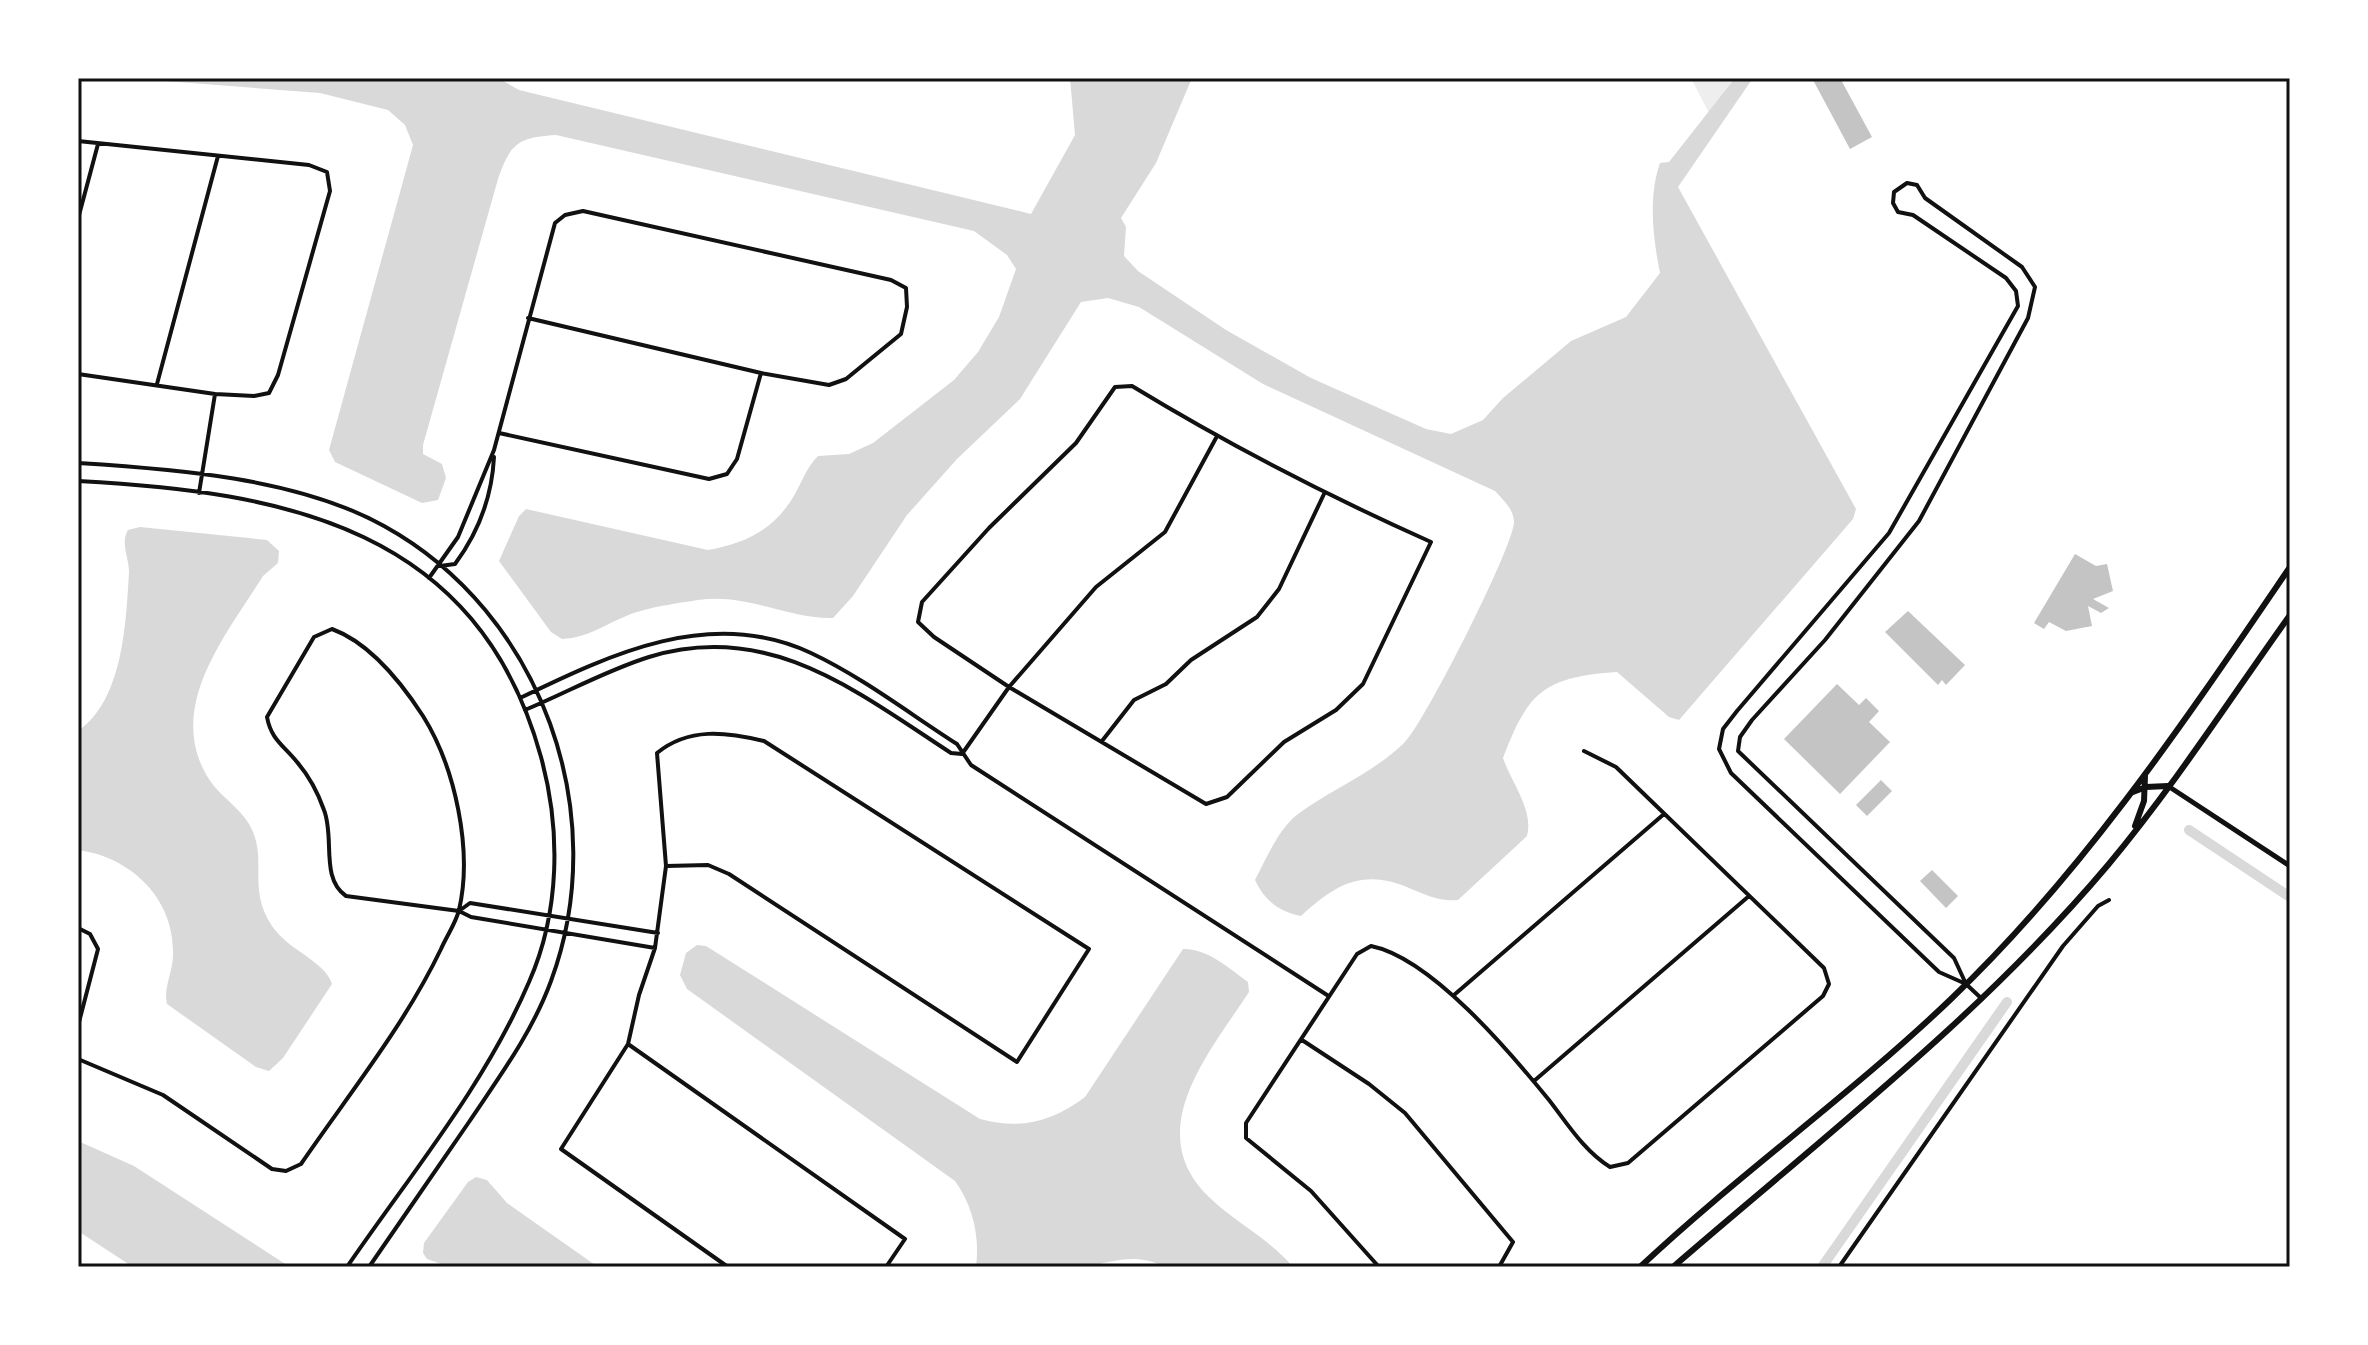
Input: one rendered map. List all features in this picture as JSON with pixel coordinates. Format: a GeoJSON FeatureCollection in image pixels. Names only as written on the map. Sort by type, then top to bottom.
{"type":"FeatureCollection","features":[{"type":"Feature","properties":{"kind":"main road"},"geometry":{"type":"LineString","coordinates":[[1640,1267],[1880,1064],[1966,984],[2054,890],[2145,776],[2290,567]]}},
{"type":"Feature","properties":{"kind":"main road"},"geometry":{"type":"LineString","coordinates":[[1673,1267],[1886,1089],[1982,999],[2101,873],[2168,786],[2290,615]]}},
{"type":"Feature","properties":{"kind":"main road"},"geometry":{"type":"LineString","coordinates":[[2132,833],[2146,787],[2145,776]]}},
{"type":"Feature","properties":{"kind":"main road"},"geometry":{"type":"LineString","coordinates":[[2132,793],[2146,787],[2168,786]]}},
{"type":"Feature","properties":{"kind":"street"},"geometry":{"type":"LineString","coordinates":[[78,141],[309,165],[327,172],[330,191],[278,375],[269,393],[254,396],[215,394],[78,374]]}},
{"type":"Feature","properties":{"kind":"street"},"geometry":{"type":"LineString","coordinates":[[78,219],[98,143]]}},
{"type":"Feature","properties":{"kind":"street"},"geometry":{"type":"LineString","coordinates":[[157,384],[218,156]]}},
{"type":"Feature","properties":{"kind":"street"},"geometry":{"type":"LineString","coordinates":[[1966,984],[1954,958],[1738,751],[1740,737],[1825,640],[1919,521],[1998,376],[2032,305],[2035,287],[2022,267],[1925,198],[1917,185],[1907,183],[1897,188],[1893,203],[1898,212],[1913,215],[2006,278],[2016,291],[2018,306],[1889,533],[1737,711],[1723,729],[1719,749],[1731,773],[1939,972],[1966,984],[1982,999]]}},
{"type":"Feature","properties":{"kind":"street"},"geometry":{"type":"LineString","coordinates":[[429,578],[440,566],[468,516],[494,450],[528,318],[555,223],[565,215],[583,211],[891,280],[906,288],[907,307],[901,334],[846,379],[829,385],[761,373],[528,318]]}},
{"type":"Feature","properties":{"kind":"street"},"geometry":{"type":"LineString","coordinates":[[499,433],[709,479],[727,474],[737,459],[761,373]]}},
{"type":"Feature","properties":{"kind":"street"},"geometry":{"type":"LineString","coordinates":[[1132,386],[1217,437],[1324,494],[1431,542],[1363,684],[1336,710],[1284,742],[1227,797],[1206,804],[1009,687],[934,637],[918,622],[922,602],[989,528],[1076,443],[1115,387],[1132,386]]}},
{"type":"Feature","properties":{"kind":"street"},"geometry":{"type":"LineString","coordinates":[[199,493],[215,394]]}},
{"type":"Feature","properties":{"kind":"street"},"geometry":{"type":"LineString","coordinates":[[962,754],[1009,687],[1096,587],[1165,532],[1217,437]]}},
{"type":"Feature","properties":{"kind":"street"},"geometry":{"type":"LineString","coordinates":[[440,566],[455,564],[475,533],[490,487],[494,450]]}},
{"type":"Feature","properties":{"kind":"street"},"geometry":{"type":"LineString","coordinates":[[78,463],[148,467],[298,493],[384,525],[440,566],[485,609],[536,690],[555,734],[574,818],[575,882],[566,931],[550,983],[517,1052],[369,1267]]}},
{"type":"Feature","properties":{"kind":"street"},"geometry":{"type":"LineString","coordinates":[[78,481],[145,484],[294,510],[378,542],[429,578],[478,624],[501,657],[525,710],[547,781],[553,818],[555,881],[530,980],[497,1048],[347,1267]]}},
{"type":"Feature","properties":{"kind":"street"},"geometry":{"type":"LineString","coordinates":[[1102,741],[1134,700],[1166,684],[1191,660],[1257,617],[1279,589],[1324,494]]}},
{"type":"Feature","properties":{"kind":"street"},"geometry":{"type":"LineString","coordinates":[[78,1059],[163,1095],[272,1169],[286,1171],[301,1164],[421,990],[459,911],[463,839],[451,777],[429,726],[386,669],[348,635],[332,629],[314,637],[267,717],[270,733],[308,776],[325,812],[331,842],[331,880],[336,890],[346,896],[459,911],[471,917],[545,927],[655,948]]}},
{"type":"Feature","properties":{"kind":"street"},"geometry":{"type":"LineString","coordinates":[[520,698],[628,650],[674,637],[717,633],[759,637],[788,644],[825,660],[957,744],[971,765],[1327,995]]}},
{"type":"Feature","properties":{"kind":"street"},"geometry":{"type":"LineString","coordinates":[[525,710],[646,657],[711,646],[755,649],[819,672],[951,753],[962,754]]}},
{"type":"Feature","properties":{"kind":"street"},"geometry":{"type":"LineString","coordinates":[[666,866],[708,865],[729,874],[1017,1062],[1089,949],[764,741],[723,732],[674,739],[657,753],[666,866],[655,948],[639,995],[628,1044],[561,1149],[728,1267]]}},
{"type":"Feature","properties":{"kind":"street"},"geometry":{"type":"LineString","coordinates":[[1379,1267],[1311,1191],[1246,1138],[1246,1123],[1302,1040],[1327,995],[1357,954],[1371,946],[1388,949],[1454,995],[1534,1081],[1596,1158],[1610,1167],[1628,1163],[1823,996],[1829,984],[1824,968],[1616,767],[1584,751]]}},
{"type":"Feature","properties":{"kind":"street"},"geometry":{"type":"LineString","coordinates":[[2168,786],[2290,866]]}},
{"type":"Feature","properties":{"kind":"street"},"geometry":{"type":"LineString","coordinates":[[1454,995],[1664,814]]}},
{"type":"Feature","properties":{"kind":"street"},"geometry":{"type":"LineString","coordinates":[[1534,1081],[1749,896]]}},
{"type":"Feature","properties":{"kind":"street"},"geometry":{"type":"LineString","coordinates":[[1839,1267],[2063,946],[2098,906],[2109,900]]}},
{"type":"Feature","properties":{"kind":"street"},"geometry":{"type":"LineString","coordinates":[[459,911],[470,903],[548,913],[658,933]]}},
{"type":"Feature","properties":{"kind":"street"},"geometry":{"type":"LineString","coordinates":[[78,928],[90,934],[98,949],[78,1026]]}},
{"type":"Feature","properties":{"kind":"street"},"geometry":{"type":"LineString","coordinates":[[1302,1040],[1369,1084],[1405,1113],[1513,1242],[1499,1267]]}},
{"type":"Feature","properties":{"kind":"street"},"geometry":{"type":"LineString","coordinates":[[628,1044],[905,1239],[886,1267]]}},
{"type":"Feature","properties":{"kind":"shaded area"},"geometry":{"type":"Polygon","coordinates":[[[126,78],[498,78],[519,90],[1031,214],[1075,135],[1070,78],[1192,78],[1156,163],[1121,218],[1126,227],[1124,256],[1138,271],[1226,330],[1311,378],[1426,429],[1451,434],[1483,420],[1503,398],[1571,341],[1626,317],[1660,273],[1653,218],[1654,190],[1660,163],[1669,162],[1735,78],[1753,78],[1678,187],[1856,509],[1853,519],[1679,720],[1669,717],[1617,672],[1572,678],[1542,692],[1521,717],[1503,758],[1525,806],[1527,836],[1458,900],[1433,897],[1392,882],[1363,880],[1338,888],[1301,916],[1273,904],[1255,880],[1291,820],[1392,754],[1414,729],[1467,634],[1511,536],[1512,512],[1495,491],[1263,384],[1139,307],[1108,298],[1081,302],[1020,399],[957,459],[907,515],[853,596],[833,618],[799,615],[734,600],[698,600],[644,610],[591,632],[562,639],[551,632],[499,561],[519,516],[526,509],[708,550],[759,532],[787,506],[818,456],[849,454],[873,443],[954,380],[978,352],[999,317],[1016,269],[1007,255],[974,231],[556,135],[524,141],[512,150],[498,179],[423,445],[423,454],[442,464],[446,478],[438,500],[422,503],[335,462],[329,450],[413,145],[405,125],[388,110],[320,93],[126,78]]]}},
{"type":"Feature","properties":{"kind":"shaded area"},"geometry":{"type":"Polygon","coordinates":[[[1691,78],[1735,78],[1709,113],[1691,78]]]}},
{"type":"Feature","properties":{"kind":"shaded area"},"geometry":{"type":"Polygon","coordinates":[[[140,527],[267,540],[279,551],[278,563],[263,576],[218,647],[197,698],[193,724],[196,750],[207,776],[244,816],[253,832],[257,844],[259,889],[265,913],[279,935],[322,969],[332,984],[283,1058],[269,1071],[256,1067],[167,1004],[166,992],[173,961],[172,935],[158,899],[146,884],[115,861],[78,850],[78,731],[105,700],[113,681],[126,614],[129,572],[125,540],[128,530],[140,527]]]}},
{"type":"Feature","properties":{"kind":"shaded area"},"geometry":{"type":"Polygon","coordinates":[[[697,945],[706,946],[980,1119],[1008,1124],[1048,1118],[1085,1097],[1183,949],[1209,956],[1248,982],[1249,992],[1201,1065],[1189,1092],[1181,1118],[1181,1145],[1189,1171],[1209,1197],[1273,1247],[1293,1267],[1165,1267],[1134,1259],[1058,1269],[976,1267],[974,1222],[955,1181],[687,989],[680,975],[686,953],[697,945]]]}},
{"type":"Feature","properties":{"kind":"shaded area"},"geometry":{"type":"Polygon","coordinates":[[[78,1141],[134,1166],[290,1267],[133,1267],[78,1231],[78,1141]]]}},
{"type":"Feature","properties":{"kind":"shaded area"},"geometry":{"type":"Polygon","coordinates":[[[476,1177],[487,1180],[507,1203],[598,1267],[450,1267],[427,1259],[423,1253],[424,1243],[468,1182],[476,1177]]]}},
{"type":"Feature","properties":{"kind":"building"},"geometry":{"type":"Polygon","coordinates":[[[1812,78],[1840,78],[1872,137],[1850,149],[1812,78]]]}},
{"type":"Feature","properties":{"kind":"building"},"geometry":{"type":"Polygon","coordinates":[[[2075,554],[2096,566],[2107,564],[2113,591],[2093,599],[2109,608],[2101,613],[2088,606],[2092,626],[2066,631],[2049,622],[2044,629],[2034,623],[2075,554]]]}},
{"type":"Feature","properties":{"kind":"building"},"geometry":{"type":"Polygon","coordinates":[[[1908,611],[1965,665],[1946,685],[1942,680],[1938,685],[1885,632],[1908,611]]]}},
{"type":"Feature","properties":{"kind":"building"},"geometry":{"type":"Polygon","coordinates":[[[1837,684],[1859,705],[1866,698],[1879,711],[1869,722],[1890,742],[1840,794],[1784,739],[1837,684]]]}},
{"type":"Feature","properties":{"kind":"building"},"geometry":{"type":"Polygon","coordinates":[[[1881,780],[1892,791],[1867,816],[1856,805],[1881,780]]]}},
{"type":"Feature","properties":{"kind":"building"},"geometry":{"type":"Polygon","coordinates":[[[1932,870],[1958,896],[1946,908],[1920,881],[1932,870]]]}},
{"type":"Feature","properties":{"kind":"waterway"},"geometry":{"type":"LineString","coordinates":[[2189,830],[2290,897]]}},
{"type":"Feature","properties":{"kind":"waterway"},"geometry":{"type":"LineString","coordinates":[[1822,1267],[2007,1002]]}}]}
